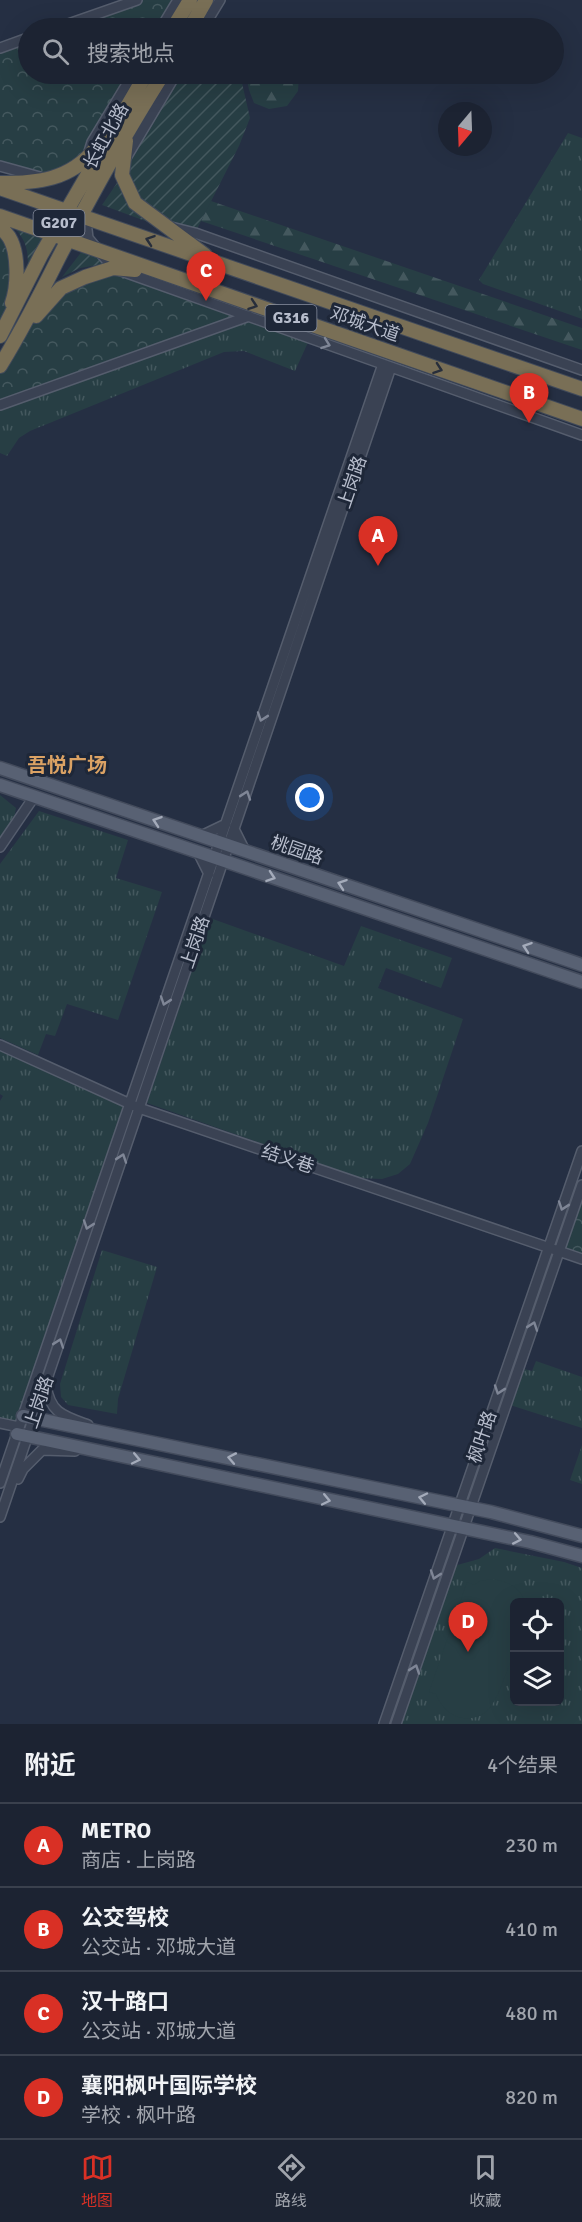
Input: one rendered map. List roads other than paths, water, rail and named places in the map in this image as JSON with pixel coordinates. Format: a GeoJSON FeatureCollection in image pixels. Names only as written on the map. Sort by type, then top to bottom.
{"type":"FeatureCollection","features":[{"type":"Feature","properties":{"kind":"highway"},"geometry":{"type":"LineString","coordinates":[[179,18],[190,0]]}},
{"type":"Feature","properties":{"kind":"highway"},"geometry":{"type":"LineString","coordinates":[[196,18],[206,0]]}},
{"type":"Feature","properties":{"kind":"highway","name":"长虹北路"},"geometry":{"type":"LineString","coordinates":[[82,216],[141,84]]}},
{"type":"Feature","properties":{"kind":"highway","name":"长虹北路"},"geometry":{"type":"LineString","coordinates":[[66,211],[102,150],[155,84]]}},
{"type":"Feature","properties":{"kind":"highway"},"geometry":{"type":"LineString","coordinates":[[0,183],[24,183],[49,179],[70,172],[121,129]]}},
{"type":"Feature","properties":{"kind":"highway"},"geometry":{"type":"LineString","coordinates":[[121,129],[122,175],[135,203],[216,263]]}},
{"type":"Feature","properties":{"kind":"highway","name":"邓城大道"},"geometry":{"type":"LineString","coordinates":[[0,188],[582,389]]}},
{"type":"Feature","properties":{"kind":"highway","name":"G207"},"geometry":{"type":"LineString","coordinates":[[0,335],[66,211]]}},
{"type":"Feature","properties":{"kind":"highway","name":"邓城大道"},"geometry":{"type":"LineString","coordinates":[[0,216],[582,418]]}},
{"type":"Feature","properties":{"kind":"highway","name":"G207"},"geometry":{"type":"LineString","coordinates":[[0,366],[36,306],[82,216]]}},
{"type":"Feature","properties":{"kind":"highway"},"geometry":{"type":"LineString","coordinates":[[0,226],[17,268],[14,296],[0,335]]}},
{"type":"Feature","properties":{"kind":"highway"},"geometry":{"type":"LineString","coordinates":[[16,339],[61,288],[113,268],[158,272]]}},
{"type":"Feature","properties":{"kind":"main road","name":"桃园路"},"geometry":{"type":"LineString","coordinates":[[0,768],[582,965]]}},
{"type":"Feature","properties":{"kind":"main road","name":"桃园路"},"geometry":{"type":"LineString","coordinates":[[0,785],[582,982]]}},
{"type":"Feature","properties":{"kind":"main road"},"geometry":{"type":"LineString","coordinates":[[24,1426],[122,1436],[465,1507],[582,1536]]}},
{"type":"Feature","properties":{"kind":"main road"},"geometry":{"type":"LineString","coordinates":[[24,1426],[114,1455],[530,1542],[582,1556]]}},
{"type":"Feature","properties":{"kind":"street"},"geometry":{"type":"LineString","coordinates":[[86,18],[137,0]]}},
{"type":"Feature","properties":{"kind":"street"},"geometry":{"type":"LineString","coordinates":[[167,18],[178,0]]}},
{"type":"Feature","properties":{"kind":"street"},"geometry":{"type":"LineString","coordinates":[[209,18],[220,0]]}},
{"type":"Feature","properties":{"kind":"street"},"geometry":{"type":"LineString","coordinates":[[0,48],[18,42]]}},
{"type":"Feature","properties":{"kind":"street"},"geometry":{"type":"LineString","coordinates":[[127,84],[92,142],[86,160],[83,196],[88,238],[113,268],[582,435]]}},
{"type":"Feature","properties":{"kind":"street"},"geometry":{"type":"LineString","coordinates":[[123,162],[170,84]]}},
{"type":"Feature","properties":{"kind":"street"},"geometry":{"type":"LineString","coordinates":[[0,166],[49,179]]}},
{"type":"Feature","properties":{"kind":"street"},"geometry":{"type":"LineString","coordinates":[[163,225],[195,233],[582,370]]}},
{"type":"Feature","properties":{"kind":"street"},"geometry":{"type":"LineString","coordinates":[[0,405],[249,316]]}},
{"type":"Feature","properties":{"kind":"street","name":"上岗路"},"geometry":{"type":"LineString","coordinates":[[0,1483],[24,1426],[387,365]]}},
{"type":"Feature","properties":{"kind":"street"},"geometry":{"type":"LineString","coordinates":[[0,846],[34,796]]}},
{"type":"Feature","properties":{"kind":"street"},"geometry":{"type":"LineString","coordinates":[[201,836],[230,826],[245,851]]}},
{"type":"Feature","properties":{"kind":"street"},"geometry":{"type":"LineString","coordinates":[[198,852],[213,876],[239,866]]}},
{"type":"Feature","properties":{"kind":"street","name":"结义巷"},"geometry":{"type":"LineString","coordinates":[[0,1045],[134,1106],[582,1259]]}},
{"type":"Feature","properties":{"kind":"street","name":"上岗路"},"geometry":{"type":"LineString","coordinates":[[0,1518],[24,1426],[46,1383],[134,1106]]}},
{"type":"Feature","properties":{"kind":"street","name":"枫叶路"},"geometry":{"type":"LineString","coordinates":[[465,1507],[548,1248],[582,1151]]}},
{"type":"Feature","properties":{"kind":"street","name":"枫叶路"},"geometry":{"type":"LineString","coordinates":[[384,1724],[582,1185]]}},
{"type":"Feature","properties":{"kind":"street"},"geometry":{"type":"LineString","coordinates":[[46,1383],[48,1402],[57,1411],[72,1419],[122,1436]]}},
{"type":"Feature","properties":{"kind":"street"},"geometry":{"type":"LineString","coordinates":[[0,1423],[24,1426]]}},
{"type":"Feature","properties":{"kind":"street"},"geometry":{"type":"LineString","coordinates":[[0,1518],[23,1469],[42,1450],[114,1455]]}},
{"type":"Feature","properties":{"kind":"street","name":"枫叶路"},"geometry":{"type":"LineString","coordinates":[[396,1724],[458,1527]]}},
{"type":"Feature","properties":{"kind":"place","name":"汉十路口"},"geometry":{"type":"Point","coordinates":[206,301]}},
{"type":"Feature","properties":{"kind":"place","name":"公交驾校"},"geometry":{"type":"Point","coordinates":[529,423]}},
{"type":"Feature","properties":{"kind":"place","name":"METRO"},"geometry":{"type":"Point","coordinates":[378,566]}},
{"type":"Feature","properties":{"kind":"place","name":"襄阳枫叶国际学校"},"geometry":{"type":"Point","coordinates":[468,1652]}},
{"type":"Feature","properties":{"kind":"district","name":"吾悦广场"},"geometry":{"type":"Point","coordinates":[67,765]}}]}
